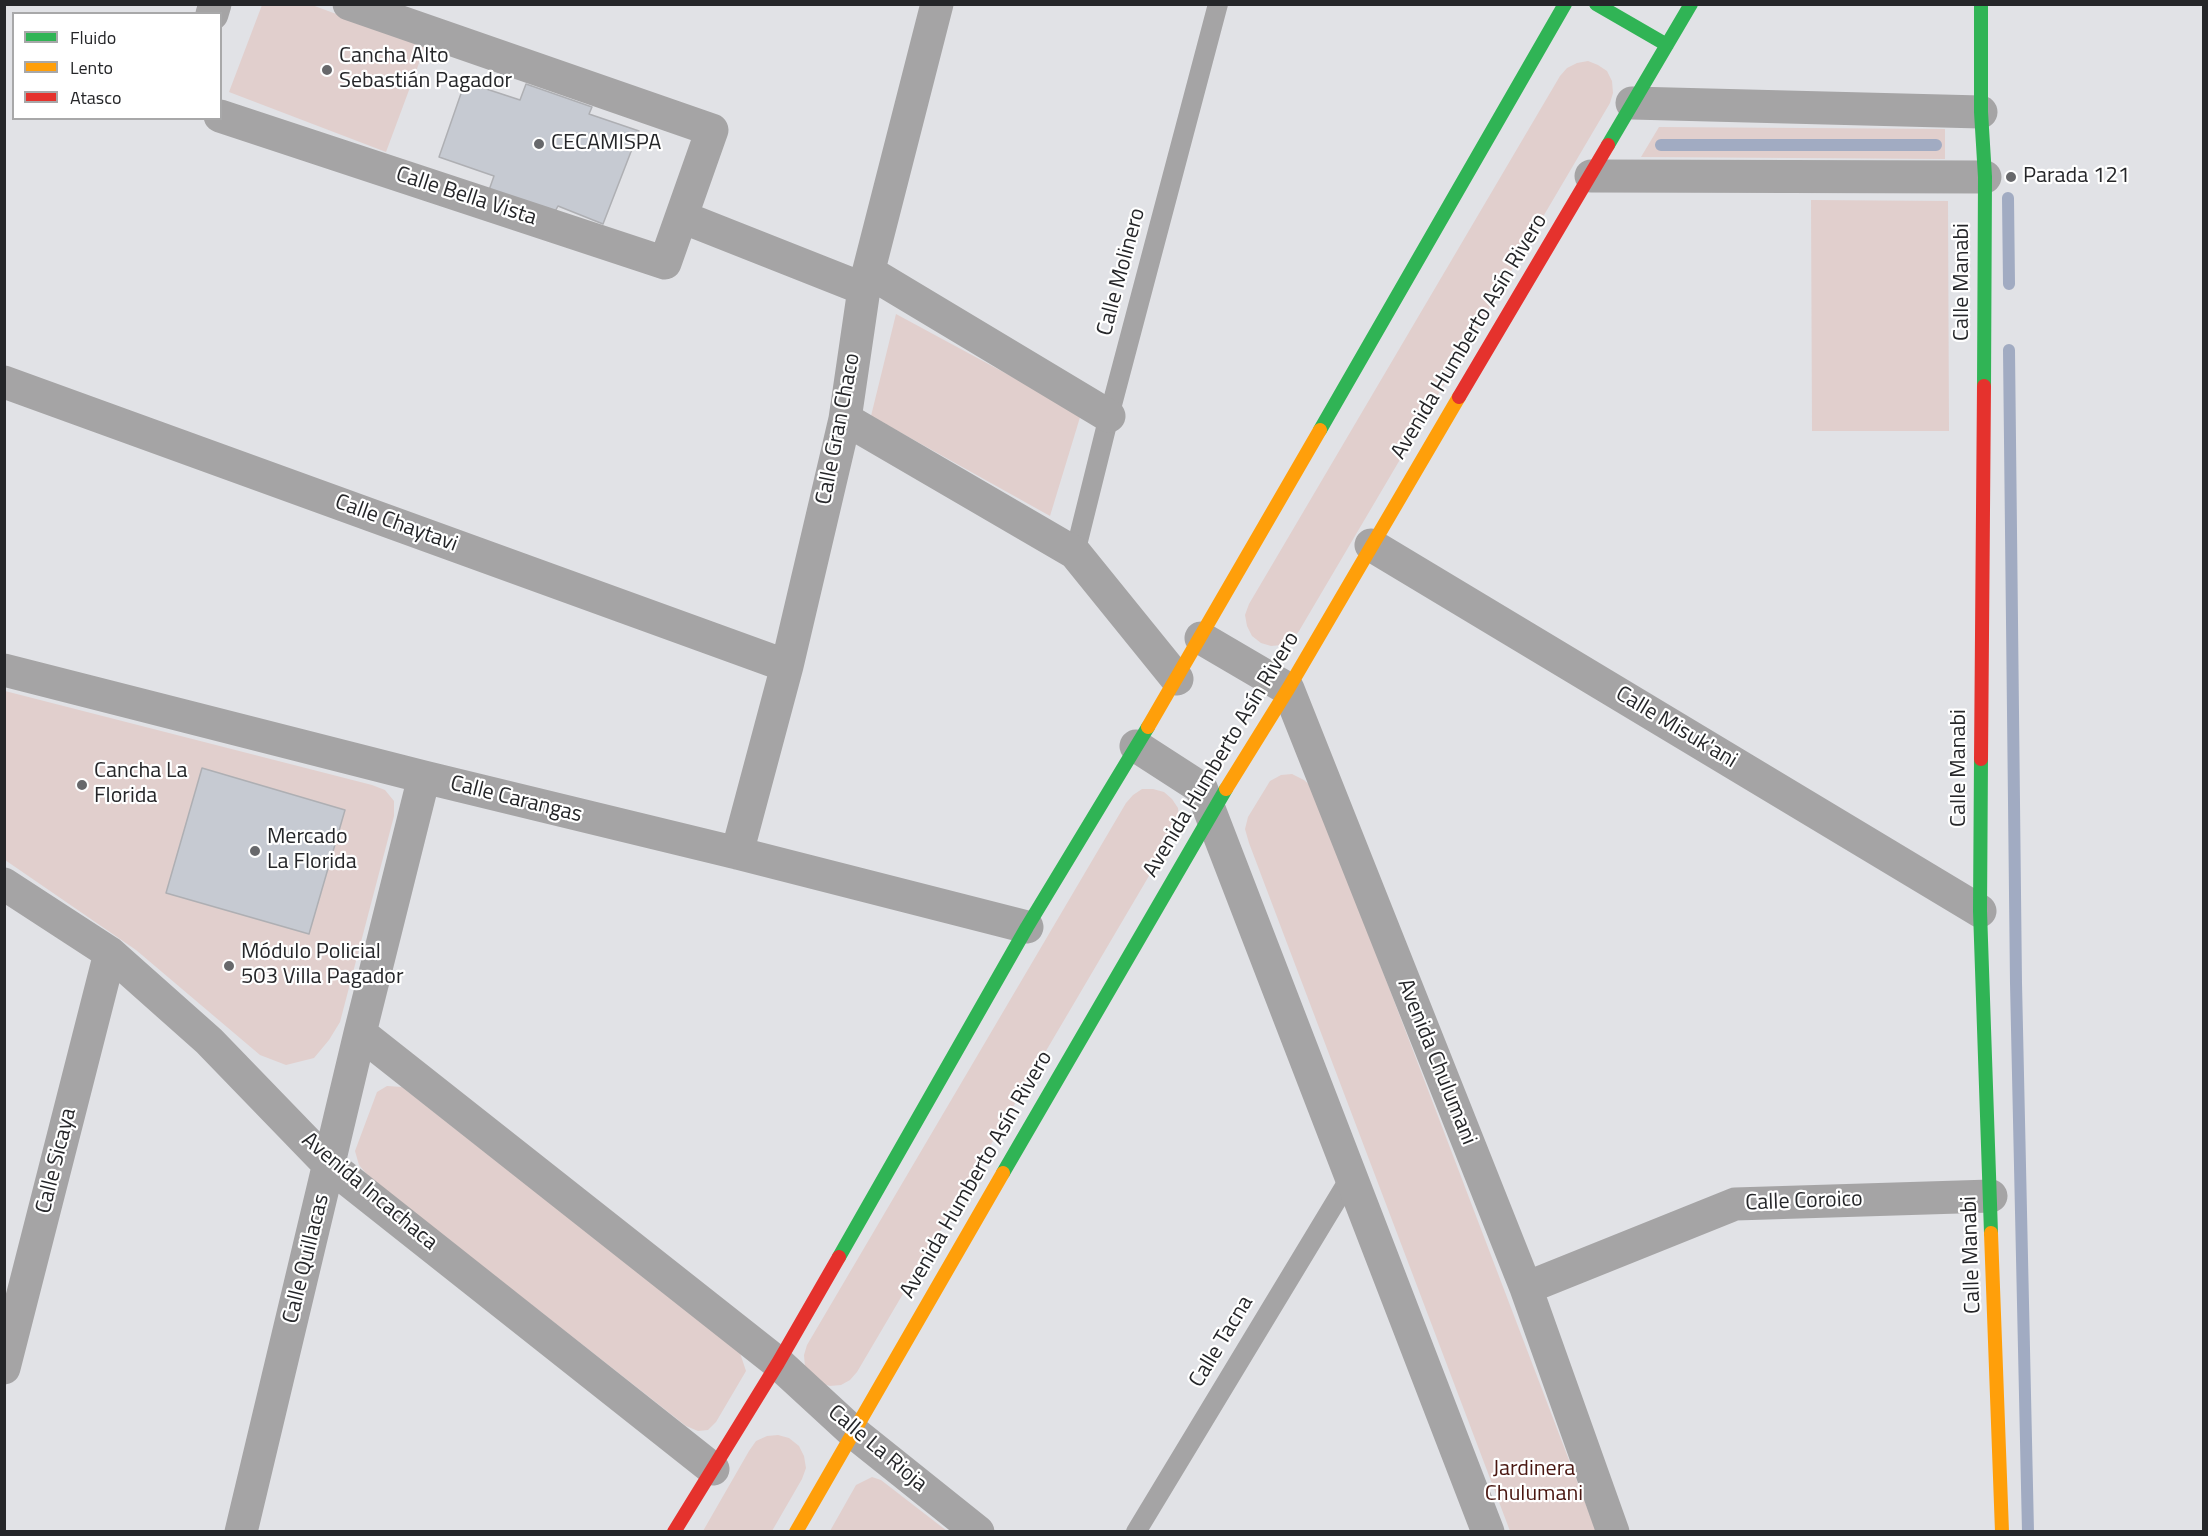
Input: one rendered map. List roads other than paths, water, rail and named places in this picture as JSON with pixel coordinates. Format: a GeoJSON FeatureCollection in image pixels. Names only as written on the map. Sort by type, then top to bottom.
{"type":"FeatureCollection","features":[{"type":"Feature","properties":{"kind":"street","name":"Calle Bella Vista"},"geometry":{"type":"LineString","coordinates":[[222,117],[665,263],[712,130],[349,4]]}},
{"type":"Feature","properties":{"kind":"street","name":"Calle Gran Chaco"},"geometry":{"type":"LineString","coordinates":[[737,853],[787,666],[845,419],[867,280],[937,4]]}},
{"type":"Feature","properties":{"kind":"street"},"geometry":{"type":"LineString","coordinates":[[674,1532],[778,1363],[1027,927],[1201,638],[1565,4]]}},
{"type":"Feature","properties":{"kind":"street"},"geometry":{"type":"LineString","coordinates":[[1596,4],[1667,45]]}},
{"type":"Feature","properties":{"kind":"street","name":"Avenida Humberto Asín Rivero"},"geometry":{"type":"LineString","coordinates":[[796,1532],[1211,813],[1288,689],[1691,4]]}},
{"type":"Feature","properties":{"kind":"street","name":"Calle Manabi"},"geometry":{"type":"LineString","coordinates":[[1981,4],[1981,112],[1985,177],[1980,911],[2002,1532]]}},
{"type":"Feature","properties":{"kind":"street"},"geometry":{"type":"LineString","coordinates":[[1632,104],[1981,112]]}},
{"type":"Feature","properties":{"kind":"street"},"geometry":{"type":"LineString","coordinates":[[1591,176],[1985,177]]}},
{"type":"Feature","properties":{"kind":"street"},"geometry":{"type":"LineString","coordinates":[[682,217],[867,280],[1109,416]]}},
{"type":"Feature","properties":{"kind":"street","name":"Calle Chaytavi"},"geometry":{"type":"LineString","coordinates":[[4,382],[787,666]]}},
{"type":"Feature","properties":{"kind":"street"},"geometry":{"type":"LineString","coordinates":[[845,419],[1075,553],[1177,679]]}},
{"type":"Feature","properties":{"kind":"street","name":"Calle Misuk'ani"},"geometry":{"type":"LineString","coordinates":[[1371,545],[1980,911]]}},
{"type":"Feature","properties":{"kind":"street"},"geometry":{"type":"LineString","coordinates":[[1201,638],[1288,689]]}},
{"type":"Feature","properties":{"kind":"street","name":"Calle Carangas"},"geometry":{"type":"LineString","coordinates":[[4,670],[1027,927]]}},
{"type":"Feature","properties":{"kind":"street","name":"Avenida Chulumani"},"geometry":{"type":"LineString","coordinates":[[1288,689],[1526,1288],[1613,1532]]}},
{"type":"Feature","properties":{"kind":"street"},"geometry":{"type":"LineString","coordinates":[[1136,746],[1201,788],[1488,1532]]}},
{"type":"Feature","properties":{"kind":"street","name":"Calle Quillacas"},"geometry":{"type":"LineString","coordinates":[[241,1532],[360,1033],[424,777]]}},
{"type":"Feature","properties":{"kind":"street","name":"Avenida Incachaca"},"geometry":{"type":"LineString","coordinates":[[4,884],[110,953],[209,1041],[329,1165],[713,1469]]}},
{"type":"Feature","properties":{"kind":"street","name":"Calle Sicaya"},"geometry":{"type":"LineString","coordinates":[[4,1368],[110,953]]}},
{"type":"Feature","properties":{"kind":"street"},"geometry":{"type":"LineString","coordinates":[[360,1033],[778,1363]]}},
{"type":"Feature","properties":{"kind":"street","name":"Calle Coroico"},"geometry":{"type":"LineString","coordinates":[[1526,1288],[1735,1204],[1991,1196]]}},
{"type":"Feature","properties":{"kind":"street","name":"Calle La Rioja"},"geometry":{"type":"LineString","coordinates":[[778,1363],[853,1432],[978,1532]]}},
{"type":"Feature","properties":{"kind":"lane","name":"Calle Molinero"},"geometry":{"type":"LineString","coordinates":[[1075,553],[1218,4]]}},
{"type":"Feature","properties":{"kind":"lane","name":"Calle Tacna"},"geometry":{"type":"LineString","coordinates":[[1136,1532],[1350,1178]]}},
{"type":"Feature","properties":{"kind":"waterway"},"geometry":{"type":"LineString","coordinates":[[1661,145],[1936,145]]}},
{"type":"Feature","properties":{"kind":"waterway"},"geometry":{"type":"LineString","coordinates":[[2008,198],[2009,284]]}},
{"type":"Feature","properties":{"kind":"waterway"},"geometry":{"type":"LineString","coordinates":[[2009,350],[2016,983],[2028,1532]]}},
{"type":"Feature","properties":{"kind":"place","name":"Cancha Alto Sebastián Pagador"},"geometry":{"type":"Point","coordinates":[327,70]}},
{"type":"Feature","properties":{"kind":"place","name":"CECAMISPA"},"geometry":{"type":"Point","coordinates":[539,144]}},
{"type":"Feature","properties":{"kind":"place","name":"Parada 121"},"geometry":{"type":"Point","coordinates":[2011,177]}},
{"type":"Feature","properties":{"kind":"place","name":"Cancha La Florida"},"geometry":{"type":"Point","coordinates":[82,785]}},
{"type":"Feature","properties":{"kind":"place","name":"Mercado La Florida"},"geometry":{"type":"Point","coordinates":[255,851]}},
{"type":"Feature","properties":{"kind":"place","name":"Módulo Policial 503 Villa Pagador"},"geometry":{"type":"Point","coordinates":[229,966]}},
{"type":"Feature","properties":{"kind":"park label","name":"Jardinera Chulumani"},"geometry":{"type":"Point","coordinates":[1534,1482]}}]}
